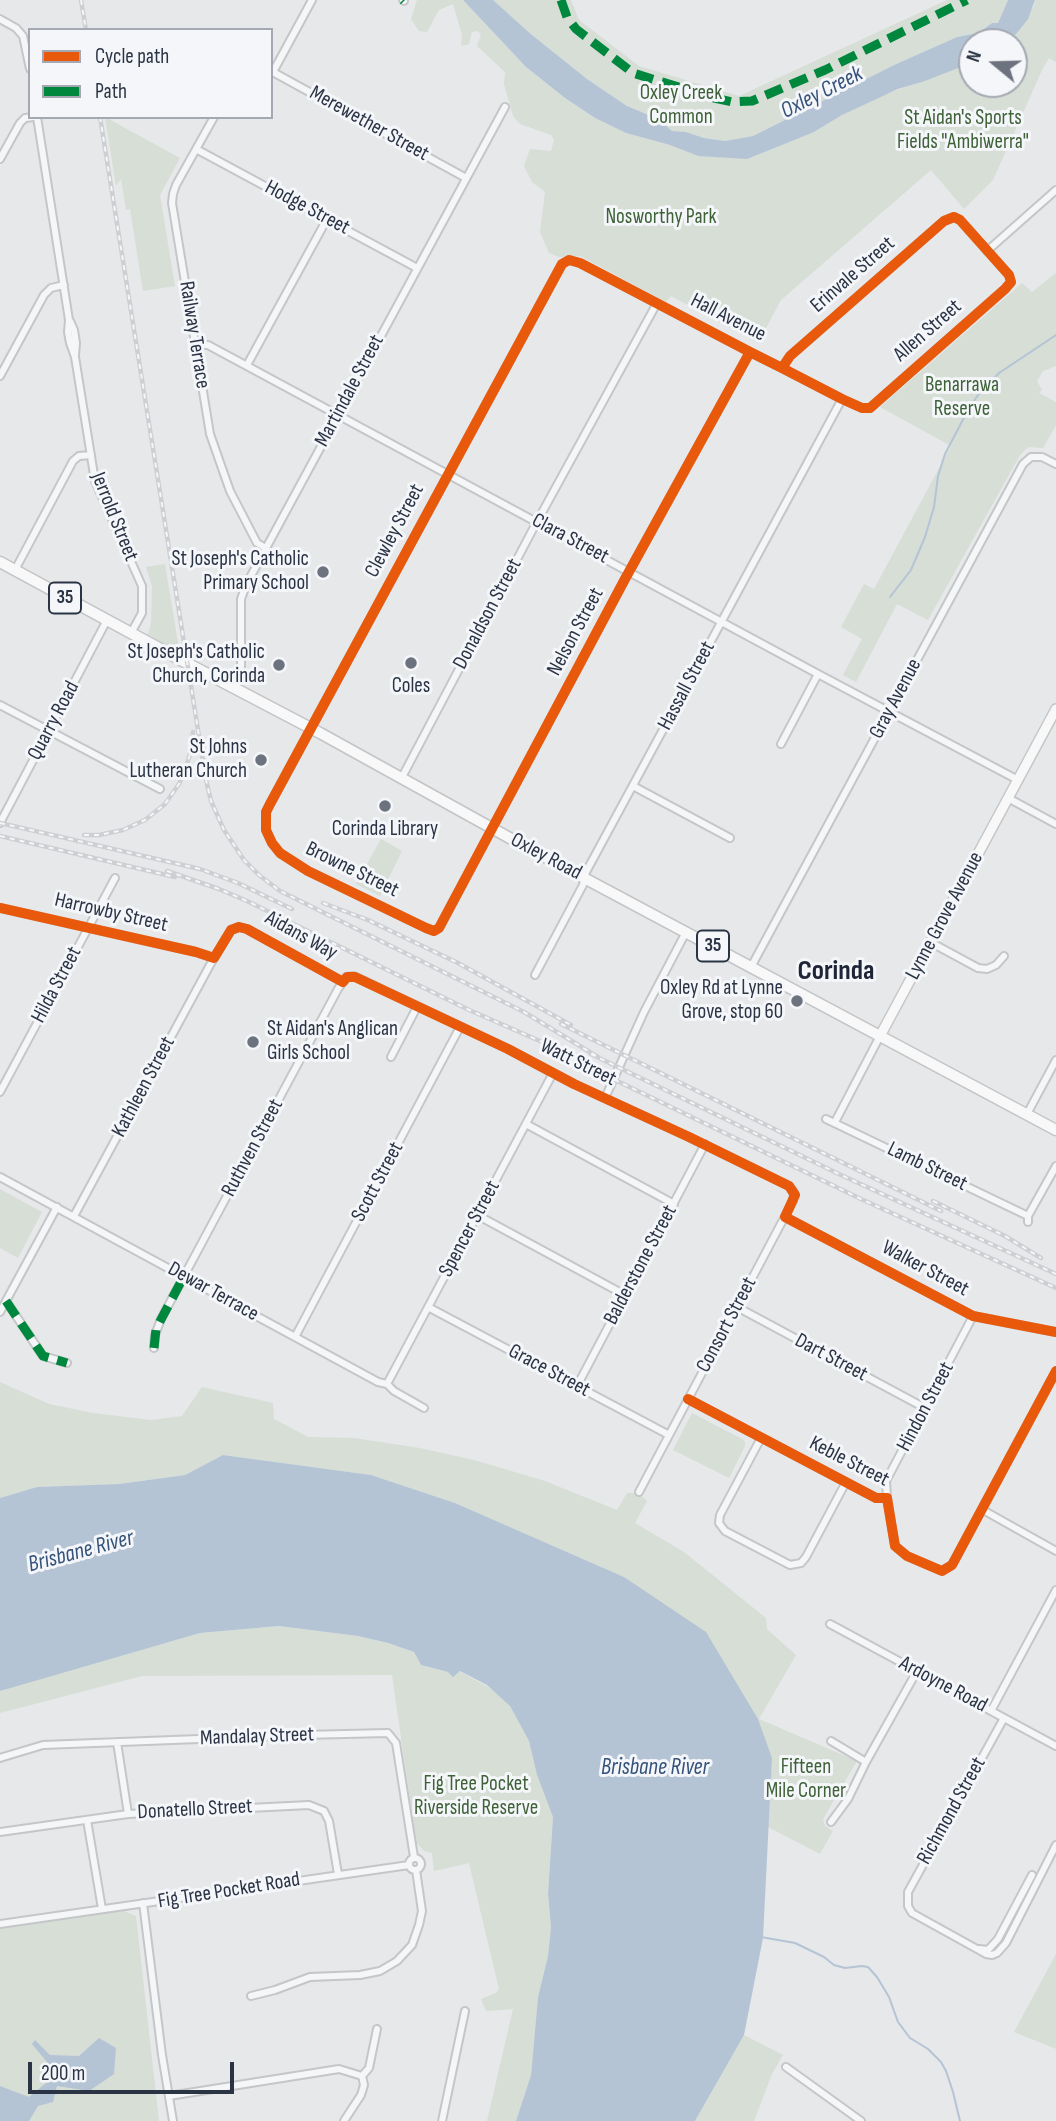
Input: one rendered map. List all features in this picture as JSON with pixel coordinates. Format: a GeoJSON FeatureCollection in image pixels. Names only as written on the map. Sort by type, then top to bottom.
{"type":"FeatureCollection","features":[{"type":"Feature","properties":{"kind":"main road","name":"Oxley Road"},"geometry":{"type":"LineString","coordinates":[[0,562],[1056,1130]]}},
{"type":"Feature","properties":{"kind":"street"},"geometry":{"type":"LineString","coordinates":[[273,70],[312,0]]}},
{"type":"Feature","properties":{"kind":"street"},"geometry":{"type":"LineString","coordinates":[[0,19],[16,28],[23,36],[28,60]]}},
{"type":"Feature","properties":{"kind":"street","name":"Merewether Street"},"geometry":{"type":"LineString","coordinates":[[273,73],[466,178]]}},
{"type":"Feature","properties":{"kind":"street","name":"Martindale Street"},"geometry":{"type":"LineString","coordinates":[[236,688],[241,666],[241,598],[246,585],[505,107]]}},
{"type":"Feature","properties":{"kind":"street"},"geometry":{"type":"LineString","coordinates":[[0,159],[20,122],[28,118]]}},
{"type":"Feature","properties":{"kind":"street","name":"Jerrold Street"},"geometry":{"type":"LineString","coordinates":[[35,119],[69,320],[75,330],[75,357],[98,490],[142,586],[142,613],[131,633]]}},
{"type":"Feature","properties":{"kind":"street","name":"Railway Terrace"},"geometry":{"type":"LineString","coordinates":[[213,119],[176,185],[172,198],[208,424],[226,483],[257,543],[266,548]]}},
{"type":"Feature","properties":{"kind":"street","name":"Hodge Street"},"geometry":{"type":"LineString","coordinates":[[196,149],[418,268]]}},
{"type":"Feature","properties":{"kind":"street"},"geometry":{"type":"LineString","coordinates":[[987,251],[1056,190]]}},
{"type":"Feature","properties":{"kind":"street","name":"Erinvale Street"},"geometry":{"type":"LineString","coordinates":[[782,368],[790,356],[944,221],[954,217],[960,220],[987,251]]}},
{"type":"Feature","properties":{"kind":"street"},"geometry":{"type":"LineString","coordinates":[[247,365],[327,219]]}},
{"type":"Feature","properties":{"kind":"street","name":"Allen Street"},"geometry":{"type":"LineString","coordinates":[[870,408],[1011,282],[1009,275],[987,251]]}},
{"type":"Feature","properties":{"kind":"street","name":"Hall Avenue"},"geometry":{"type":"LineString","coordinates":[[569,260],[580,262],[842,399],[862,408],[870,408]]}},
{"type":"Feature","properties":{"kind":"street","name":"Clewley Street"},"geometry":{"type":"LineString","coordinates":[[266,826],[266,812],[270,804],[562,264],[569,260]]}},
{"type":"Feature","properties":{"kind":"street"},"geometry":{"type":"LineString","coordinates":[[0,376],[44,295],[51,288],[64,285]]}},
{"type":"Feature","properties":{"kind":"street","name":"Donaldson Street"},"geometry":{"type":"LineString","coordinates":[[401,779],[657,303]]}},
{"type":"Feature","properties":{"kind":"street","name":"Clara Street"},"geometry":{"type":"LineString","coordinates":[[195,345],[208,345],[247,365],[1018,780]]}},
{"type":"Feature","properties":{"kind":"street","name":"Nelson Street"},"geometry":{"type":"LineString","coordinates":[[437,930],[750,352]]}},
{"type":"Feature","properties":{"kind":"street","name":"Hassall Street"},"geometry":{"type":"LineString","coordinates":[[536,975],[632,786],[842,399]]}},
{"type":"Feature","properties":{"kind":"street"},"geometry":{"type":"LineString","coordinates":[[15,569],[73,461],[79,456],[91,455]]}},
{"type":"Feature","properties":{"kind":"street","name":"Gray Avenue"},"geometry":{"type":"LineString","coordinates":[[751,967],[1023,464],[1031,457],[1042,457],[1056,464]]}},
{"type":"Feature","properties":{"kind":"street","name":"Quarry Road"},"geometry":{"type":"LineString","coordinates":[[0,822],[107,620]]}},
{"type":"Feature","properties":{"kind":"street"},"geometry":{"type":"LineString","coordinates":[[781,744],[818,674]]}},
{"type":"Feature","properties":{"kind":"street"},"geometry":{"type":"LineString","coordinates":[[0,705],[160,789]]}},
{"type":"Feature","properties":{"kind":"street","name":"Lynne Grove Avenue"},"geometry":{"type":"LineString","coordinates":[[835,1122],[1056,709]]}},
{"type":"Feature","properties":{"kind":"street"},"geometry":{"type":"LineString","coordinates":[[632,786],[730,838]]}},
{"type":"Feature","properties":{"kind":"street"},"geometry":{"type":"LineString","coordinates":[[1008,798],[1056,824]]}},
{"type":"Feature","properties":{"kind":"street","name":"Browne Street"},"geometry":{"type":"LineString","coordinates":[[266,826],[272,843],[295,864],[426,928],[437,930]]}},
{"type":"Feature","properties":{"kind":"street","name":"Hilda Street"},"geometry":{"type":"LineString","coordinates":[[0,1092],[115,878]]}},
{"type":"Feature","properties":{"kind":"street","name":"Harrowby Street"},"geometry":{"type":"LineString","coordinates":[[0,908],[214,958]]}},
{"type":"Feature","properties":{"kind":"street","name":"Aidans Way"},"geometry":{"type":"LineString","coordinates":[[214,958],[231,930],[244,928],[343,982]]}},
{"type":"Feature","properties":{"kind":"street"},"geometry":{"type":"LineString","coordinates":[[605,1098],[644,1012],[686,932]]}},
{"type":"Feature","properties":{"kind":"street"},"geometry":{"type":"LineString","coordinates":[[930,942],[978,968],[986,969],[996,965],[1004,956]]}},
{"type":"Feature","properties":{"kind":"street","name":"Kathleen Street"},"geometry":{"type":"LineString","coordinates":[[74,1216],[214,958]]}},
{"type":"Feature","properties":{"kind":"street","name":"Watt Street"},"geometry":{"type":"LineString","coordinates":[[343,982],[347,976],[355,976],[705,1144],[789,1186],[794,1195]]}},
{"type":"Feature","properties":{"kind":"street","name":"Ruthven Street"},"geometry":{"type":"LineString","coordinates":[[154,1348],[156,1329],[343,982]]}},
{"type":"Feature","properties":{"kind":"street"},"geometry":{"type":"LineString","coordinates":[[391,1057],[417,1007]]}},
{"type":"Feature","properties":{"kind":"street","name":"Scott Street"},"geometry":{"type":"LineString","coordinates":[[295,1337],[460,1027]]}},
{"type":"Feature","properties":{"kind":"street"},"geometry":{"type":"LineString","coordinates":[[1027,1114],[1056,1060]]}},
{"type":"Feature","properties":{"kind":"street","name":"Spencer Street"},"geometry":{"type":"LineString","coordinates":[[387,1384],[553,1073]]}},
{"type":"Feature","properties":{"kind":"street","name":"Lamb Street"},"geometry":{"type":"LineString","coordinates":[[826,1119],[1028,1219],[1056,1166]]}},
{"type":"Feature","properties":{"kind":"street"},"geometry":{"type":"LineString","coordinates":[[526,1124],[674,1203]]}},
{"type":"Feature","properties":{"kind":"street","name":"Balderstone Street"},"geometry":{"type":"LineString","coordinates":[[577,1386],[705,1144]]}},
{"type":"Feature","properties":{"kind":"street","name":"Dewar Terrace"},"geometry":{"type":"LineString","coordinates":[[0,1177],[378,1382],[387,1384],[394,1391],[425,1408]]}},
{"type":"Feature","properties":{"kind":"street","name":"Consort Street"},"geometry":{"type":"LineString","coordinates":[[639,1492],[785,1217],[794,1195]]}},
{"type":"Feature","properties":{"kind":"street"},"geometry":{"type":"LineString","coordinates":[[0,1312],[57,1207]]}},
{"type":"Feature","properties":{"kind":"street"},"geometry":{"type":"LineString","coordinates":[[477,1215],[625,1295]]}},
{"type":"Feature","properties":{"kind":"street","name":"Walker Street"},"geometry":{"type":"LineString","coordinates":[[785,1217],[974,1317],[1056,1332]]}},
{"type":"Feature","properties":{"kind":"street"},"geometry":{"type":"LineString","coordinates":[[6,1301],[43,1356],[67,1363]]}},
{"type":"Feature","properties":{"kind":"street","name":"Grace Street"},"geometry":{"type":"LineString","coordinates":[[428,1307],[669,1435]]}},
{"type":"Feature","properties":{"kind":"street","name":"Dart Street"},"geometry":{"type":"LineString","coordinates":[[737,1307],[925,1408]]}},
{"type":"Feature","properties":{"kind":"street","name":"Hindon Street"},"geometry":{"type":"LineString","coordinates":[[887,1499],[886,1482],[974,1317]]}},
{"type":"Feature","properties":{"kind":"street","name":"Keble Street"},"geometry":{"type":"LineString","coordinates":[[688,1399],[876,1499],[887,1499],[895,1546],[907,1556],[942,1571],[952,1565],[1056,1371]]}},
{"type":"Feature","properties":{"kind":"street"},"geometry":{"type":"LineString","coordinates":[[761,1438],[720,1515],[719,1523],[725,1531],[790,1565],[801,1563],[806,1557],[846,1482]]}},
{"type":"Feature","properties":{"kind":"street"},"geometry":{"type":"LineString","coordinates":[[983,1510],[1056,1551]]}},
{"type":"Feature","properties":{"kind":"street"},"geometry":{"type":"LineString","coordinates":[[991,1711],[1056,1590]]}},
{"type":"Feature","properties":{"kind":"street","name":"Ardoyne Road"},"geometry":{"type":"LineString","coordinates":[[830,1624],[1056,1746]]}},
{"type":"Feature","properties":{"kind":"street"},"geometry":{"type":"LineString","coordinates":[[831,1822],[848,1799],[917,1671]]}},
{"type":"Feature","properties":{"kind":"street","name":"Richmond Street"},"geometry":{"type":"LineString","coordinates":[[1004,1718],[908,1892],[908,1906],[912,1913],[992,1955],[1003,1948],[1028,1895]]}},
{"type":"Feature","properties":{"kind":"street","name":"Mandalay Street"},"geometry":{"type":"LineString","coordinates":[[0,1758],[43,1745],[388,1733],[396,1743],[414,1857]]}},
{"type":"Feature","properties":{"kind":"street"},"geometry":{"type":"LineString","coordinates":[[831,1741],[866,1762]]}},
{"type":"Feature","properties":{"kind":"street"},"geometry":{"type":"LineString","coordinates":[[117,1742],[128,1814]]}},
{"type":"Feature","properties":{"kind":"street","name":"Donatello Street"},"geometry":{"type":"LineString","coordinates":[[0,1832],[128,1814],[309,1805],[324,1811],[329,1821],[338,1874]]}},
{"type":"Feature","properties":{"kind":"street"},"geometry":{"type":"LineString","coordinates":[[87,1820],[102,1909]]}},
{"type":"Feature","properties":{"kind":"street"},"geometry":{"type":"LineString","coordinates":[[1028,1895],[1056,1845]]}},
{"type":"Feature","properties":{"kind":"street"},"geometry":{"type":"LineString","coordinates":[[414,1857],[421,1862],[420,1868],[416,1870],[409,1865],[410,1859],[414,1857]]}},
{"type":"Feature","properties":{"kind":"street","name":"Fig Tree Pocket Road"},"geometry":{"type":"LineString","coordinates":[[173,2121],[143,1903],[409,1865]]}},
{"type":"Feature","properties":{"kind":"street"},"geometry":{"type":"LineString","coordinates":[[251,1996],[310,1977],[360,1975],[380,1971],[397,1961],[412,1945],[422,1911],[416,1870]]}},
{"type":"Feature","properties":{"kind":"street"},"geometry":{"type":"LineString","coordinates":[[1028,1895],[1032,1875]]}},
{"type":"Feature","properties":{"kind":"street"},"geometry":{"type":"LineString","coordinates":[[0,1924],[143,1903]]}},
{"type":"Feature","properties":{"kind":"street"},"geometry":{"type":"LineString","coordinates":[[442,2121],[465,2011]]}},
{"type":"Feature","properties":{"kind":"street"},"geometry":{"type":"LineString","coordinates":[[362,2076],[369,2068],[377,2029]]}},
{"type":"Feature","properties":{"kind":"street"},"geometry":{"type":"LineString","coordinates":[[786,2067],[861,2121]]}},
{"type":"Feature","properties":{"kind":"street"},"geometry":{"type":"LineString","coordinates":[[169,2096],[338,2069],[362,2076]]}},
{"type":"Feature","properties":{"kind":"street"},"geometry":{"type":"LineString","coordinates":[[344,2121],[365,2085],[362,2076]]}},
{"type":"Feature","properties":{"kind":"street"},"geometry":{"type":"LineString","coordinates":[[846,2121],[850,2114]]}},
{"type":"Feature","properties":{"kind":"green space"},"geometry":{"type":"Polygon","coordinates":[[[417,0],[463,0],[526,67],[595,118],[626,133],[698,156],[814,132],[871,100],[958,67],[958,98],[1028,98],[1028,28],[1020,28],[1035,0],[1056,0],[1056,62],[1049,58],[1042,70],[993,180],[964,209],[931,170],[781,300],[758,343],[671,296],[666,302],[580,256],[559,257],[549,253],[540,232],[545,192],[532,182],[524,166],[530,149],[551,151],[554,140],[551,135],[520,124],[513,116],[504,84],[505,72],[477,46],[481,34],[472,32],[469,44],[461,46],[462,35],[453,4],[439,10],[427,32],[419,31],[411,19],[417,0]]]}},
{"type":"Feature","properties":{"kind":"green space","name":"Oxley Creek Common"},"geometry":{"type":"Polygon","coordinates":[[[493,0],[571,0],[579,20],[639,66],[739,96],[947,0],[1008,0],[998,23],[984,28],[958,28],[958,37],[894,65],[753,136],[725,141],[672,131],[658,119],[627,106],[587,79],[493,0]]]}},
{"type":"Feature","properties":{"kind":"green space"},"geometry":{"type":"Polygon","coordinates":[[[105,119],[180,158],[160,195],[175,286],[143,291],[130,209],[126,210],[121,179],[116,186],[105,119]]]}},
{"type":"Feature","properties":{"kind":"green space","name":"Benarrawa Reserve"},"geometry":{"type":"Polygon","coordinates":[[[1056,273],[1056,366],[1043,371],[1037,381],[1042,390],[1039,393],[1056,402],[1056,425],[1043,448],[1028,447],[1020,455],[928,620],[897,604],[856,682],[843,675],[862,639],[841,627],[864,584],[874,589],[951,446],[880,407],[1022,283],[1032,292],[1056,273]]]}},
{"type":"Feature","properties":{"kind":"green space"},"geometry":{"type":"Polygon","coordinates":[[[165,564],[180,655],[148,634],[152,586],[146,567],[165,564]]]}},
{"type":"Feature","properties":{"kind":"green space"},"geometry":{"type":"Polygon","coordinates":[[[381,839],[402,851],[380,896],[356,884],[381,839]]]}},
{"type":"Feature","properties":{"kind":"green space"},"geometry":{"type":"Polygon","coordinates":[[[0,1189],[42,1212],[18,1258],[0,1248],[0,1189]]]}},
{"type":"Feature","properties":{"kind":"green space","name":"Fifteen Mile Corner"},"geometry":{"type":"Polygon","coordinates":[[[0,1382],[49,1404],[151,1420],[182,1416],[202,1387],[273,1403],[274,1419],[308,1437],[354,1438],[474,1460],[545,1481],[617,1510],[627,1493],[643,1497],[647,1501],[635,1523],[684,1552],[766,1618],[767,1629],[796,1655],[759,1719],[857,1761],[823,1819],[825,1826],[833,1831],[820,1854],[768,1827],[772,1758],[624,1577],[455,1503],[371,1475],[224,1455],[185,1475],[119,1484],[37,1487],[0,1498],[0,1382]]]}},
{"type":"Feature","properties":{"kind":"green space"},"geometry":{"type":"Polygon","coordinates":[[[692,1413],[745,1442],[729,1478],[673,1450],[692,1413]]]}},
{"type":"Feature","properties":{"kind":"green space","name":"Fig Tree Pocket Riverside Reserve"},"geometry":{"type":"Polygon","coordinates":[[[279,1626],[358,1636],[388,1643],[414,1652],[421,1665],[448,1672],[459,1671],[494,1690],[510,1706],[529,1741],[537,1775],[553,1817],[548,1894],[551,1927],[548,1956],[538,1997],[531,2075],[516,2121],[487,2121],[513,2009],[486,2011],[481,1999],[499,1989],[469,1863],[434,1871],[432,1853],[424,1851],[416,1842],[392,1675],[142,1676],[0,1713],[0,1691],[15,1685],[200,1633],[279,1626]]]}},
{"type":"Feature","properties":{"kind":"green space"},"geometry":{"type":"Polygon","coordinates":[[[121,1910],[136,1916],[159,2121],[0,2121],[0,1929],[121,1910]]]}},
{"type":"Feature","properties":{"kind":"green space"},"geometry":{"type":"Polygon","coordinates":[[[1056,1954],[1056,2049],[1014,2032],[1056,1954]]]}},
{"type":"Feature","properties":{"kind":"green space"},"geometry":{"type":"Polygon","coordinates":[[[744,2035],[783,2055],[772,2074],[754,2121],[695,2121],[744,2035]]]}},
{"type":"Feature","properties":{"kind":"water","name":"Oxley Creek"},"geometry":{"type":"Polygon","coordinates":[[[463,0],[493,0],[587,79],[627,106],[658,119],[672,131],[725,141],[753,136],[894,65],[958,37],[958,68],[898,89],[842,115],[814,132],[747,159],[698,156],[626,133],[595,118],[526,67],[463,0]]]}},
{"type":"Feature","properties":{"kind":"water","name":"Oxley Creek"},"geometry":{"type":"Polygon","coordinates":[[[1008,0],[1035,0],[1028,19],[1021,28],[985,28],[992,23],[998,23],[1008,0]]]}},
{"type":"Feature","properties":{"kind":"water","name":"Brisbane River"},"geometry":{"type":"Polygon","coordinates":[[[223,1455],[371,1475],[455,1503],[624,1577],[706,1632],[758,1719],[772,1758],[763,1938],[744,2035],[695,2121],[516,2121],[531,2075],[538,1997],[548,1956],[551,1927],[548,1894],[553,1817],[537,1775],[529,1741],[510,1706],[487,1685],[460,1671],[453,1677],[448,1672],[421,1665],[414,1652],[388,1643],[358,1636],[279,1626],[200,1633],[0,1691],[0,1498],[37,1487],[119,1484],[185,1475],[223,1455]]]}},
{"type":"Feature","properties":{"kind":"water"},"geometry":{"type":"Polygon","coordinates":[[[99,2038],[116,2048],[114,2074],[89,2091],[57,2086],[53,2102],[38,2106],[29,2121],[0,2121],[0,2086],[29,2097],[57,2074],[32,2044],[35,2040],[50,2055],[79,2056],[99,2038]]]}},
{"type":"Feature","properties":{"kind":"waterway"},"geometry":{"type":"LineString","coordinates":[[890,597],[911,570],[925,537],[945,454],[968,410],[999,373],[1056,335]]}},
{"type":"Feature","properties":{"kind":"waterway"},"geometry":{"type":"LineString","coordinates":[[761,1937],[795,1943],[834,1965],[845,1968],[868,1967],[889,1997],[898,2022],[910,2038],[928,2049],[941,2062],[953,2092],[960,2121]]}},
{"type":"Feature","properties":{"kind":"railway"},"geometry":{"type":"LineString","coordinates":[[81,0],[86,28]]}},
{"type":"Feature","properties":{"kind":"railway"},"geometry":{"type":"LineString","coordinates":[[100,119],[206,780],[211,801],[224,830],[244,860],[280,891],[524,1012],[598,1057]]}},
{"type":"Feature","properties":{"kind":"railway"},"geometry":{"type":"LineString","coordinates":[[84,835],[123,830],[145,820],[165,804],[185,770],[193,732]]}},
{"type":"Feature","properties":{"kind":"railway"},"geometry":{"type":"LineString","coordinates":[[0,823],[200,869],[238,883],[292,909]]}},
{"type":"Feature","properties":{"kind":"railway"},"geometry":{"type":"LineString","coordinates":[[0,836],[175,877]]}},
{"type":"Feature","properties":{"kind":"railway"},"geometry":{"type":"LineString","coordinates":[[167,871],[247,901],[467,1009],[590,1063]]}},
{"type":"Feature","properties":{"kind":"railway"},"geometry":{"type":"LineString","coordinates":[[323,903],[368,920],[458,963],[571,1025]]}},
{"type":"Feature","properties":{"kind":"railway"},"geometry":{"type":"LineString","coordinates":[[561,1024],[941,1211]]}},
{"type":"Feature","properties":{"kind":"railway"},"geometry":{"type":"LineString","coordinates":[[591,1054],[841,1175],[1056,1274]]}},
{"type":"Feature","properties":{"kind":"railway"},"geometry":{"type":"LineString","coordinates":[[578,1062],[861,1199],[1056,1288]]}},
{"type":"Feature","properties":{"kind":"railway"},"geometry":{"type":"LineString","coordinates":[[933,1201],[1005,1236],[1041,1258]]}},
{"type":"Feature","properties":{"kind":"marked path"},"geometry":{"type":"LineString","coordinates":[[561,0],[567,17],[576,29],[633,73],[732,102],[752,101],[825,70],[967,0]]}},
{"type":"Feature","properties":{"kind":"marked path"},"geometry":{"type":"LineString","coordinates":[[154,1348],[156,1329],[184,1276]]}},
{"type":"Feature","properties":{"kind":"marked path"},"geometry":{"type":"LineString","coordinates":[[6,1301],[43,1356],[67,1363]]}},
{"type":"Feature","properties":{"kind":"cycle path"},"geometry":{"type":"LineString","coordinates":[[750,352],[625,579],[439,928],[434,931],[426,928],[308,871],[280,853],[266,830],[266,812],[562,264],[569,260],[580,263],[750,352],[842,399],[862,408],[870,408],[1005,289],[1011,282],[1009,275],[960,220],[954,217],[944,221],[790,356],[782,368]]}},
{"type":"Feature","properties":{"kind":"cycle path"},"geometry":{"type":"LineString","coordinates":[[0,908],[214,958],[231,930],[239,927],[247,929],[343,982],[347,977],[355,977],[789,1186],[795,1195],[785,1217],[973,1316],[1056,1332]]}},
{"type":"Feature","properties":{"kind":"cycle path"},"geometry":{"type":"LineString","coordinates":[[688,1399],[876,1498],[887,1498],[895,1546],[907,1556],[942,1571],[952,1565],[1056,1371]]}},
{"type":"Feature","properties":{"kind":"place","name":"St Joseph's Catholic Primary School"},"geometry":{"type":"Point","coordinates":[323,572]}},
{"type":"Feature","properties":{"kind":"place","name":"Coles"},"geometry":{"type":"Point","coordinates":[411,663]}},
{"type":"Feature","properties":{"kind":"place","name":"St Joseph's Catholic Church, Corinda"},"geometry":{"type":"Point","coordinates":[279,665]}},
{"type":"Feature","properties":{"kind":"place","name":"St Johns Lutheran Church"},"geometry":{"type":"Point","coordinates":[261,760]}},
{"type":"Feature","properties":{"kind":"place","name":"Corinda Library"},"geometry":{"type":"Point","coordinates":[385,806]}},
{"type":"Feature","properties":{"kind":"place","name":"Oxley Rd at Lynne Grove, stop 60"},"geometry":{"type":"Point","coordinates":[797,1001]}},
{"type":"Feature","properties":{"kind":"place","name":"St Aidan's Anglican Girls School"},"geometry":{"type":"Point","coordinates":[253,1042]}},
{"type":"Feature","properties":{"kind":"district","name":"Corinda"},"geometry":{"type":"Point","coordinates":[836,972]}},
{"type":"Feature","properties":{"kind":"park label","name":"St Aidan's Sports Fields \"Ambiwerra\""},"geometry":{"type":"Point","coordinates":[963,131]}},
{"type":"Feature","properties":{"kind":"park label","name":"Nosworthy Park"},"geometry":{"type":"Point","coordinates":[661,218]}}]}
